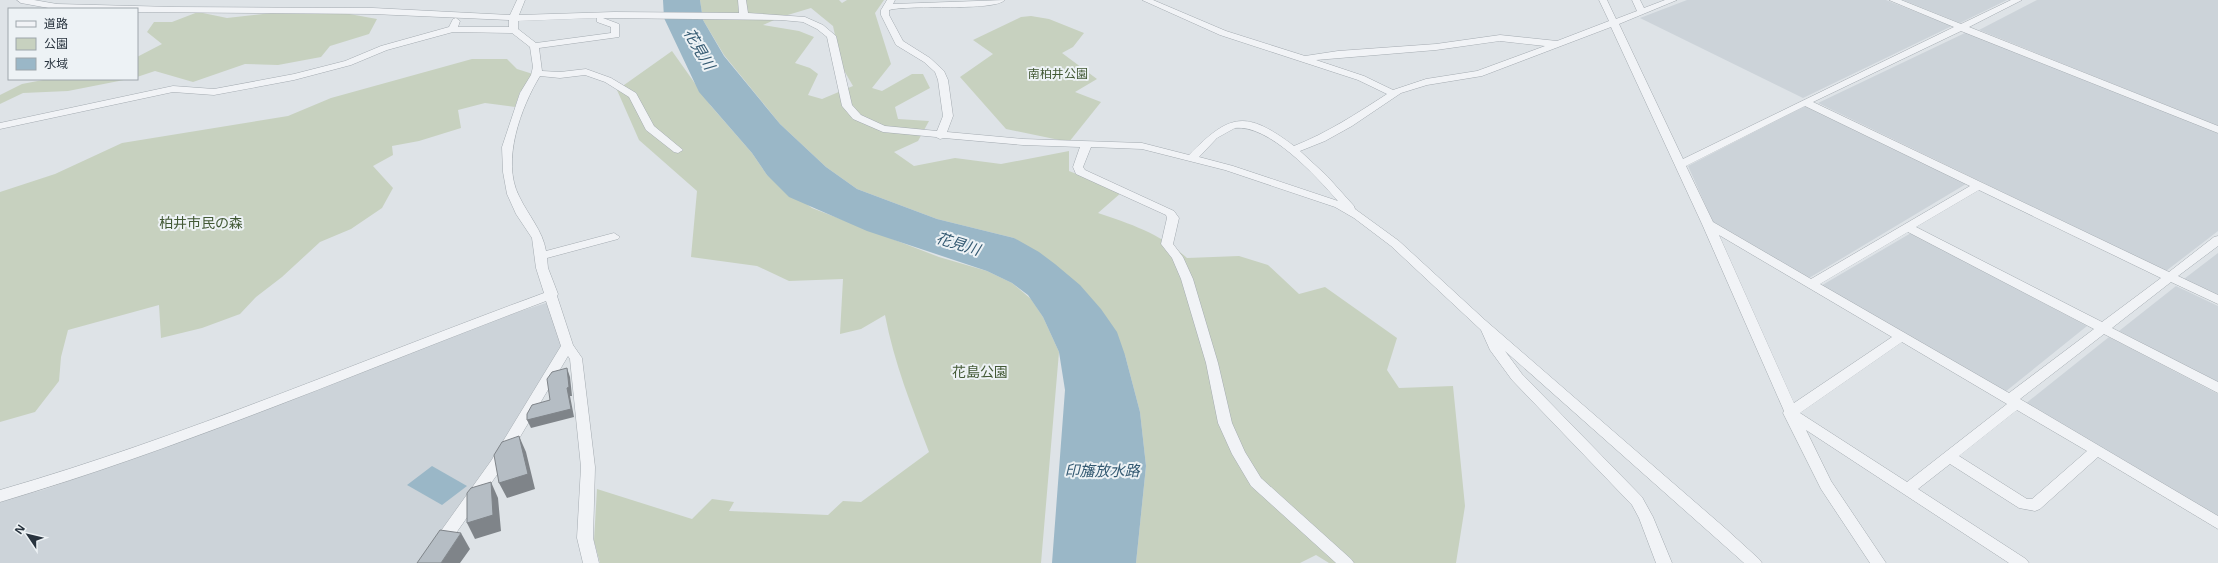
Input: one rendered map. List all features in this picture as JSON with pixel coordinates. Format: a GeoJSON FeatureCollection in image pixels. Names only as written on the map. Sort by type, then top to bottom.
{"type":"FeatureCollection","features":[{"type":"Feature","properties":{"kind":"street"},"geometry":{"type":"LineString","coordinates":[[21,0],[57,7],[136,8]]}},
{"type":"Feature","properties":{"kind":"street"},"geometry":{"type":"LineString","coordinates":[[514,30],[513,18],[521,0]]}},
{"type":"Feature","properties":{"kind":"street"},"geometry":{"type":"LineString","coordinates":[[739,16],[742,0]]}},
{"type":"Feature","properties":{"kind":"street"},"geometry":{"type":"LineString","coordinates":[[940,136],[948,116],[943,80],[939,71],[927,60],[899,43],[885,15],[889,4],[991,2],[1001,0]]}},
{"type":"Feature","properties":{"kind":"street"},"geometry":{"type":"LineString","coordinates":[[1146,0],[1224,34],[1361,78],[1394,94]]}},
{"type":"Feature","properties":{"kind":"street"},"geometry":{"type":"LineString","coordinates":[[1603,0],[1708,224],[1790,413],[1826,485],[1878,563]]}},
{"type":"Feature","properties":{"kind":"street"},"geometry":{"type":"LineString","coordinates":[[1636,0],[1642,12]]}},
{"type":"Feature","properties":{"kind":"street"},"geometry":{"type":"LineString","coordinates":[[1291,151],[1321,139],[1348,124],[1394,94],[1426,82],[1480,74],[1673,0]]}},
{"type":"Feature","properties":{"kind":"street"},"geometry":{"type":"LineString","coordinates":[[1893,0],[2218,130]]}},
{"type":"Feature","properties":{"kind":"street"},"geometry":{"type":"LineString","coordinates":[[1680,165],[1805,102],[2018,0]]}},
{"type":"Feature","properties":{"kind":"street"},"geometry":{"type":"LineString","coordinates":[[138,8],[373,11],[513,18],[614,15],[781,17],[805,20],[820,27],[831,36],[844,99],[847,106],[857,117],[883,129],[940,136],[1086,146],[1142,146],[1192,158],[1339,205],[1354,212],[1378,228],[1486,327],[1754,563]]}},
{"type":"Feature","properties":{"kind":"street"},"geometry":{"type":"LineString","coordinates":[[453,29],[457,16]]}},
{"type":"Feature","properties":{"kind":"street"},"geometry":{"type":"LineString","coordinates":[[534,46],[616,35],[616,26],[600,20]]}},
{"type":"Feature","properties":{"kind":"street"},"geometry":{"type":"LineString","coordinates":[[0,126],[173,89],[214,92],[294,78],[334,68],[384,48],[453,29],[472,32],[514,30],[534,46],[538,67],[537,73],[525,93],[507,147],[508,172],[512,194],[522,214],[538,238],[542,268],[552,294],[567,346],[576,358],[588,467],[585,538],[591,563]]}},
{"type":"Feature","properties":{"kind":"street"},"geometry":{"type":"LineString","coordinates":[[1304,59],[1338,54],[1436,48],[1500,38],[1557,44]]}},
{"type":"Feature","properties":{"kind":"street"},"geometry":{"type":"LineString","coordinates":[[537,73],[560,76],[586,72],[608,80],[633,95],[650,128],[678,150]]}},
{"type":"Feature","properties":{"kind":"street"},"geometry":{"type":"LineString","coordinates":[[1805,102],[2218,300]]}},
{"type":"Feature","properties":{"kind":"street"},"geometry":{"type":"LineString","coordinates":[[1192,158],[1218,132],[1238,124],[1258,128],[1270,134],[1291,151],[1339,195],[1354,212]]}},
{"type":"Feature","properties":{"kind":"street"},"geometry":{"type":"LineString","coordinates":[[1086,146],[1078,168],[1080,172],[1170,213],[1173,218],[1167,244],[1177,257],[1187,279],[1212,362],[1225,424],[1239,454],[1256,482],[1346,563]]}},
{"type":"Feature","properties":{"kind":"street"},"geometry":{"type":"LineString","coordinates":[[1811,284],[1979,185]]}},
{"type":"Feature","properties":{"kind":"street"},"geometry":{"type":"LineString","coordinates":[[1708,224],[2097,450],[2218,523]]}},
{"type":"Feature","properties":{"kind":"street"},"geometry":{"type":"LineString","coordinates":[[1908,227],[2218,388]]}},
{"type":"Feature","properties":{"kind":"street"},"geometry":{"type":"LineString","coordinates":[[540,256],[614,238]]}},
{"type":"Feature","properties":{"kind":"street"},"geometry":{"type":"LineString","coordinates":[[1908,489],[2103,328],[2218,240]]}},
{"type":"Feature","properties":{"kind":"street"},"geometry":{"type":"LineString","coordinates":[[0,496],[91,467],[257,408],[468,325],[552,294]]}},
{"type":"Feature","properties":{"kind":"street"},"geometry":{"type":"LineString","coordinates":[[1486,327],[1495,347],[1517,377],[1637,501],[1646,517],[1664,563]]}},
{"type":"Feature","properties":{"kind":"street"},"geometry":{"type":"LineString","coordinates":[[1790,413],[1901,337]]}},
{"type":"Feature","properties":{"kind":"street"},"geometry":{"type":"LineString","coordinates":[[426,563],[496,465],[567,346]]}},
{"type":"Feature","properties":{"kind":"street"},"geometry":{"type":"LineString","coordinates":[[1790,413],[2022,563]]}},
{"type":"Feature","properties":{"kind":"street"},"geometry":{"type":"LineString","coordinates":[[1948,456],[2024,504],[2035,505],[2097,450]]}},
{"type":"Feature","properties":{"kind":"shaded area"},"geometry":{"type":"Polygon","coordinates":[[[1687,0],[1886,0],[1952,26],[1803,98],[1640,18],[1687,0]]]}},
{"type":"Feature","properties":{"kind":"shaded area"},"geometry":{"type":"Polygon","coordinates":[[[1903,0],[2007,0],[1960,23],[1903,0]]]}},
{"type":"Feature","properties":{"kind":"shaded area"},"geometry":{"type":"Polygon","coordinates":[[[2037,0],[2218,0],[2218,126],[1979,30],[2037,0]]]}},
{"type":"Feature","properties":{"kind":"shaded area"},"geometry":{"type":"Polygon","coordinates":[[[1967,32],[2218,133],[2218,231],[2166,271],[1818,103],[1967,32]]]}},
{"type":"Feature","properties":{"kind":"shaded area"},"geometry":{"type":"Polygon","coordinates":[[[1805,106],[1966,184],[1809,278],[1713,222],[1688,166],[1805,106]]]}},
{"type":"Feature","properties":{"kind":"shaded area"},"geometry":{"type":"Polygon","coordinates":[[[1911,233],[2087,326],[2005,392],[1819,287],[1911,233]]]}},
{"type":"Feature","properties":{"kind":"shaded area"},"geometry":{"type":"Polygon","coordinates":[[[2218,253],[2218,295],[2184,279],[2218,253]]]}},
{"type":"Feature","properties":{"kind":"shaded area"},"geometry":{"type":"Polygon","coordinates":[[[2176,286],[2218,306],[2218,383],[2119,331],[2176,286]]]}},
{"type":"Feature","properties":{"kind":"shaded area"},"geometry":{"type":"Polygon","coordinates":[[[546,303],[555,308],[562,351],[500,455],[421,563],[0,563],[0,501],[43,490],[258,413],[490,321],[546,303]]]}},
{"type":"Feature","properties":{"kind":"shaded area"},"geometry":{"type":"Polygon","coordinates":[[[2109,337],[2218,394],[2218,516],[2025,404],[2109,337]]]}},
{"type":"Feature","properties":{"kind":"green space"},"geometry":{"type":"Polygon","coordinates":[[[700,0],[839,0],[842,3],[847,0],[884,0],[875,13],[891,64],[872,88],[882,91],[912,74],[923,74],[930,88],[895,107],[898,119],[929,121],[918,141],[894,152],[914,166],[955,158],[1001,164],[1069,151],[1069,171],[1122,192],[1098,213],[1156,236],[1167,242],[1187,258],[1239,256],[1268,265],[1299,294],[1325,287],[1397,338],[1387,370],[1399,388],[1453,386],[1465,506],[1456,563],[1329,563],[1316,555],[1300,563],[1136,563],[1146,466],[1140,412],[1125,355],[1014,238],[937,219],[857,189],[826,167],[780,124],[724,55],[703,20],[700,0]],[[811,8],[781,17],[763,25],[799,31],[814,37],[795,63],[810,68],[818,74],[808,95],[822,99],[853,86],[842,67],[833,26],[811,8]]]}},
{"type":"Feature","properties":{"kind":"green space"},"geometry":{"type":"Polygon","coordinates":[[[316,8],[377,19],[369,34],[330,46],[321,57],[278,65],[245,64],[193,82],[155,71],[138,77],[138,56],[162,44],[147,32],[154,22],[172,22],[198,12],[227,18],[316,8]]]}},
{"type":"Feature","properties":{"kind":"green space","name":"南柏井公園"},"geometry":{"type":"Polygon","coordinates":[[[1031,16],[1049,19],[1084,33],[1073,47],[1062,53],[1097,79],[1075,92],[1101,102],[1069,142],[1006,129],[960,77],[993,54],[973,40],[1021,17],[1031,16]]]}},
{"type":"Feature","properties":{"kind":"green space","name":"花島公園"},"geometry":{"type":"Polygon","coordinates":[[[672,51],[711,106],[752,153],[767,175],[812,208],[939,257],[987,271],[1012,283],[1031,299],[1043,317],[1059,352],[1041,563],[600,563],[594,541],[597,489],[692,519],[712,499],[734,502],[729,511],[828,515],[843,501],[861,502],[929,452],[898,368],[885,315],[861,329],[840,334],[843,279],[789,281],[757,266],[691,257],[697,191],[639,140],[617,90],[672,51]]]}},
{"type":"Feature","properties":{"kind":"green space","name":"柏井市民の森"},"geometry":{"type":"Polygon","coordinates":[[[472,59],[507,59],[517,69],[536,75],[520,92],[515,107],[485,103],[458,110],[461,128],[419,141],[392,146],[393,155],[373,166],[393,188],[382,208],[351,229],[320,242],[282,277],[256,297],[240,314],[202,328],[161,338],[159,305],[68,330],[61,357],[59,381],[35,412],[0,422],[0,192],[55,174],[122,143],[288,116],[331,98],[472,59]]]}},
{"type":"Feature","properties":{"kind":"green space"},"geometry":{"type":"Polygon","coordinates":[[[43,80],[124,80],[68,91],[23,93],[0,104],[0,95],[22,84],[43,80]]]}},
{"type":"Feature","properties":{"kind":"water","name":"印旛放水路"},"geometry":{"type":"Polygon","coordinates":[[[663,0],[700,0],[703,20],[724,56],[780,124],[826,167],[857,189],[937,219],[1014,238],[1039,252],[1055,264],[1080,285],[1101,309],[1117,332],[1125,355],[1140,412],[1146,466],[1136,563],[1052,563],[1065,390],[1059,352],[1043,317],[1028,295],[1012,283],[987,271],[867,231],[789,197],[767,175],[752,153],[699,92],[664,18],[663,0]]]}},
{"type":"Feature","properties":{"kind":"water"},"geometry":{"type":"Polygon","coordinates":[[[432,466],[467,486],[442,505],[407,485],[432,466]]]}},
{"type":"Feature","properties":{"kind":"building"},"geometry":{"type":"Polygon","coordinates":[[[567,368],[569,387],[567,388],[571,409],[527,420],[527,414],[532,405],[550,400],[547,379],[552,372],[567,368]]]}},
{"type":"Feature","properties":{"kind":"building"},"geometry":{"type":"Polygon","coordinates":[[[519,436],[528,474],[499,483],[494,455],[502,442],[519,436]]]}},
{"type":"Feature","properties":{"kind":"building"},"geometry":{"type":"Polygon","coordinates":[[[491,482],[493,515],[467,523],[467,493],[471,488],[491,482]]]}},
{"type":"Feature","properties":{"kind":"building"},"geometry":{"type":"Polygon","coordinates":[[[440,530],[461,533],[441,563],[417,563],[440,530]]]}},
{"type":"Feature","properties":{"kind":"water label","name":"花見川"},"geometry":{"type":"Point","coordinates":[699,49]}},
{"type":"Feature","properties":{"kind":"water label","name":"花見川"},"geometry":{"type":"Point","coordinates":[958,244]}}]}
